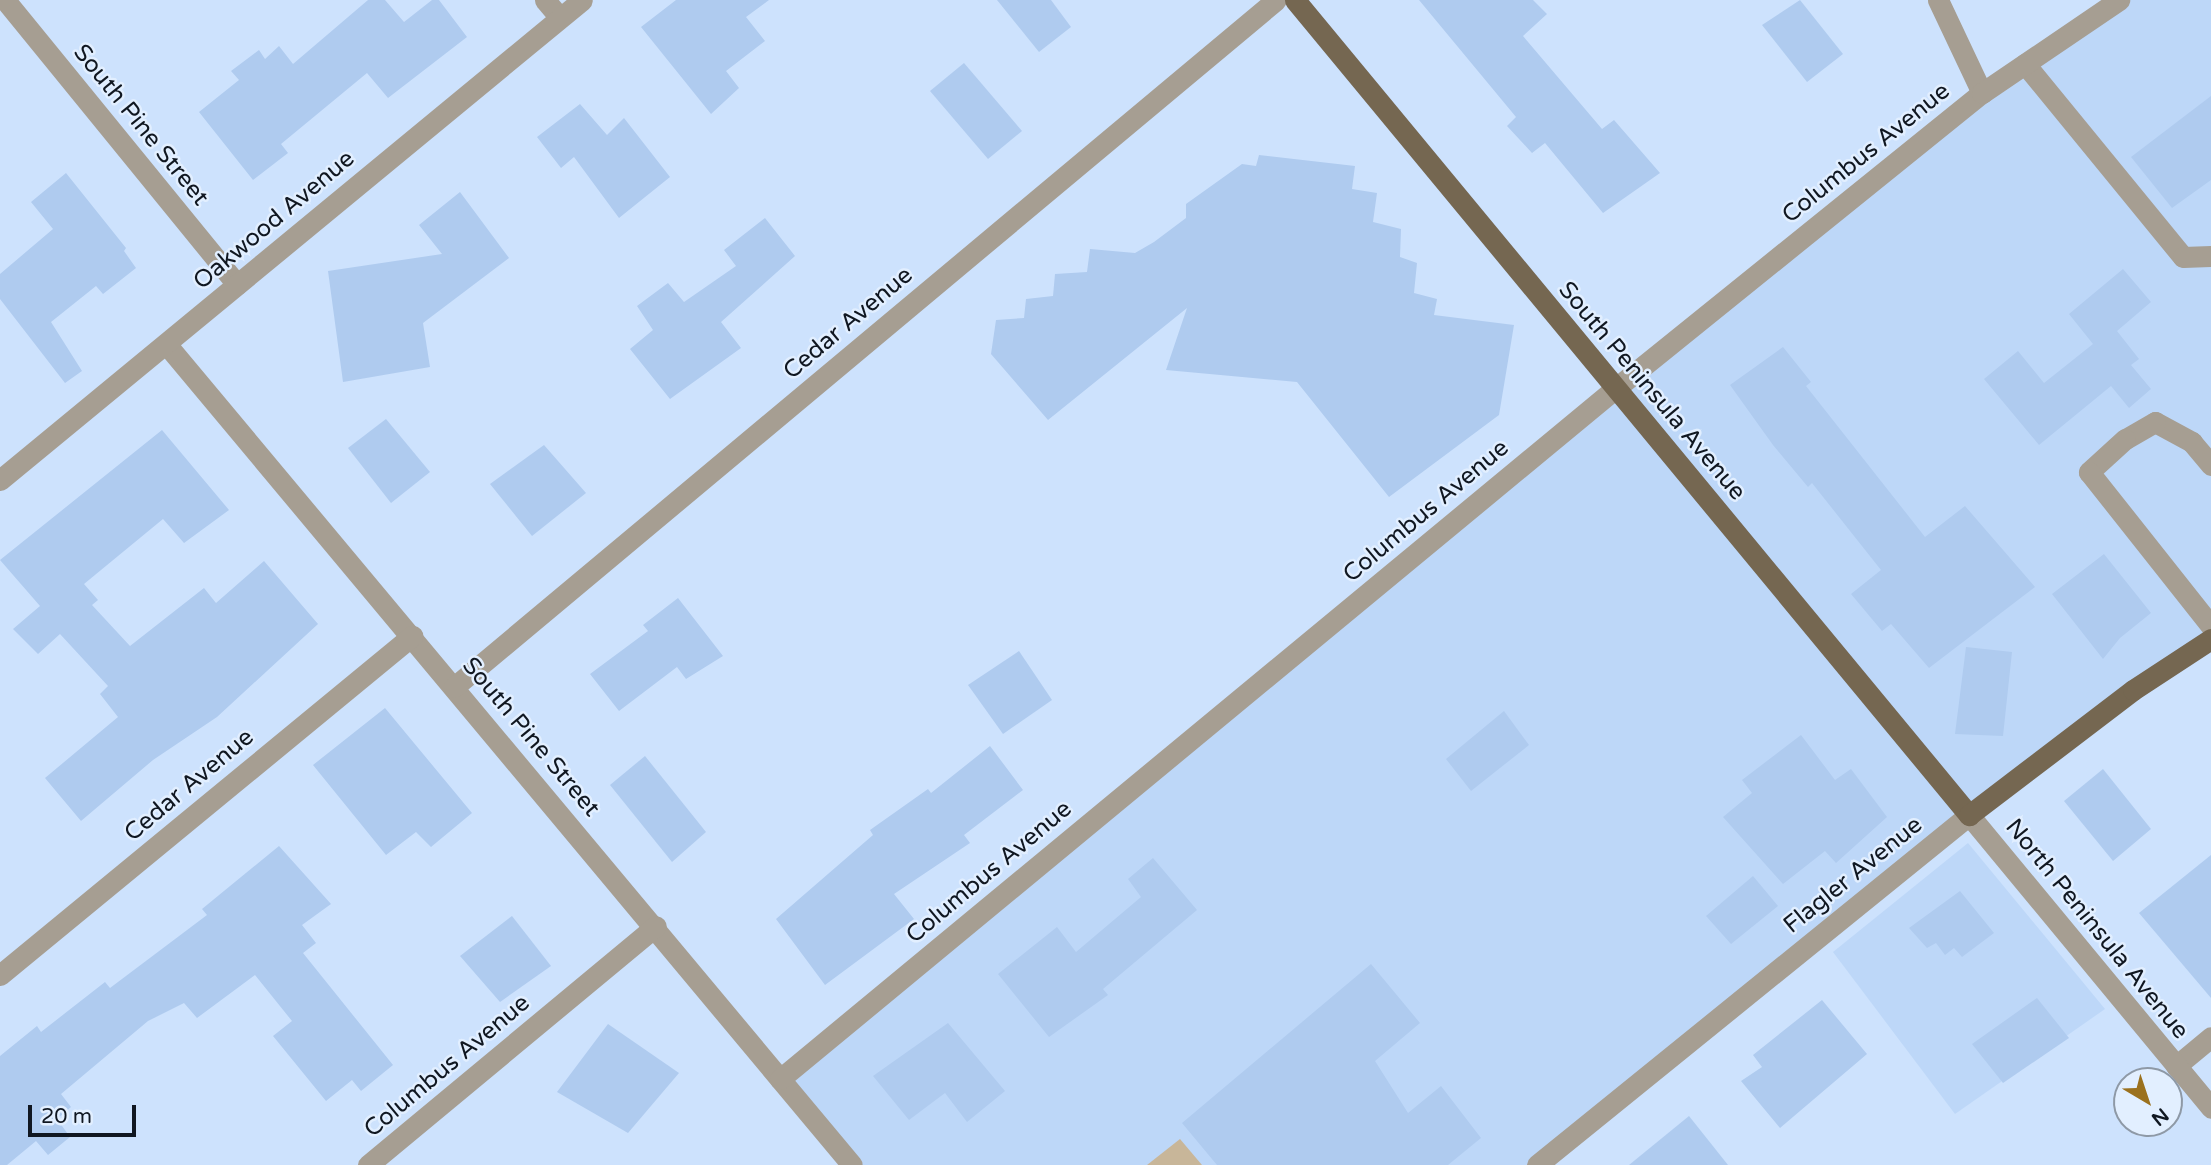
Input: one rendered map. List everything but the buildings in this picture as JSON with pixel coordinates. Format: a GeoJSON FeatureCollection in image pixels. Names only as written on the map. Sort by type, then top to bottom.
{"type":"FeatureCollection","features":[{"type":"Feature","properties":{"kind":"main road","name":"South Peninsula Avenue"},"geometry":{"type":"LineString","coordinates":[[1295,0],[1969,815]]}},
{"type":"Feature","properties":{"kind":"main road","name":"Flagler Avenue"},"geometry":{"type":"LineString","coordinates":[[1969,815],[2133,691],[2211,639]]}},
{"type":"Feature","properties":{"kind":"street","name":"South Pine Street"},"geometry":{"type":"LineString","coordinates":[[5,0],[237,284]]}},
{"type":"Feature","properties":{"kind":"street"},"geometry":{"type":"LineString","coordinates":[[545,0],[560,18]]}},
{"type":"Feature","properties":{"kind":"street","name":"Oakwood Avenue"},"geometry":{"type":"LineString","coordinates":[[0,480],[167,345],[237,284],[582,0]]}},
{"type":"Feature","properties":{"kind":"street","name":"Cedar Avenue"},"geometry":{"type":"LineString","coordinates":[[454,687],[1276,0]]}},
{"type":"Feature","properties":{"kind":"street"},"geometry":{"type":"LineString","coordinates":[[1938,0],[1982,93]]}},
{"type":"Feature","properties":{"kind":"street","name":"Columbus Avenue"},"geometry":{"type":"LineString","coordinates":[[780,1079],[1616,388],[1982,93],[2119,0]]}},
{"type":"Feature","properties":{"kind":"street"},"geometry":{"type":"LineString","coordinates":[[2025,64],[2183,257],[2211,256]]}},
{"type":"Feature","properties":{"kind":"street","name":"South Pine Street"},"geometry":{"type":"LineString","coordinates":[[167,345],[656,926],[852,1165]]}},
{"type":"Feature","properties":{"kind":"street"},"geometry":{"type":"LineString","coordinates":[[2211,465],[2192,442],[2155,422],[2124,439],[2089,472],[2211,626]]}},
{"type":"Feature","properties":{"kind":"street","name":"Cedar Avenue"},"geometry":{"type":"LineString","coordinates":[[0,975],[412,636]]}},
{"type":"Feature","properties":{"kind":"street","name":"North Peninsula Avenue"},"geometry":{"type":"LineString","coordinates":[[1969,815],[2211,1108]]}},
{"type":"Feature","properties":{"kind":"street","name":"Flagler Avenue"},"geometry":{"type":"LineString","coordinates":[[1536,1165],[1969,815]]}},
{"type":"Feature","properties":{"kind":"street","name":"Columbus Avenue"},"geometry":{"type":"LineString","coordinates":[[368,1165],[656,926]]}},
{"type":"Feature","properties":{"kind":"street"},"geometry":{"type":"LineString","coordinates":[[2176,1066],[2211,1037]]}},
{"type":"Feature","properties":{"kind":"shaded area"},"geometry":{"type":"Polygon","coordinates":[[[2119,0],[2211,0],[2211,639],[1537,1165],[852,1165],[780,1079],[1616,388],[2119,0]]]}},
{"type":"Feature","properties":{"kind":"shaded area"},"geometry":{"type":"Polygon","coordinates":[[[1968,843],[2105,1009],[1955,1114],[1833,952],[1968,843]]]}},
{"type":"Feature","properties":{"kind":"shaded area"},"geometry":{"type":"Polygon","coordinates":[[[1180,1139],[1202,1165],[1147,1165],[1180,1139]]]}}]}
